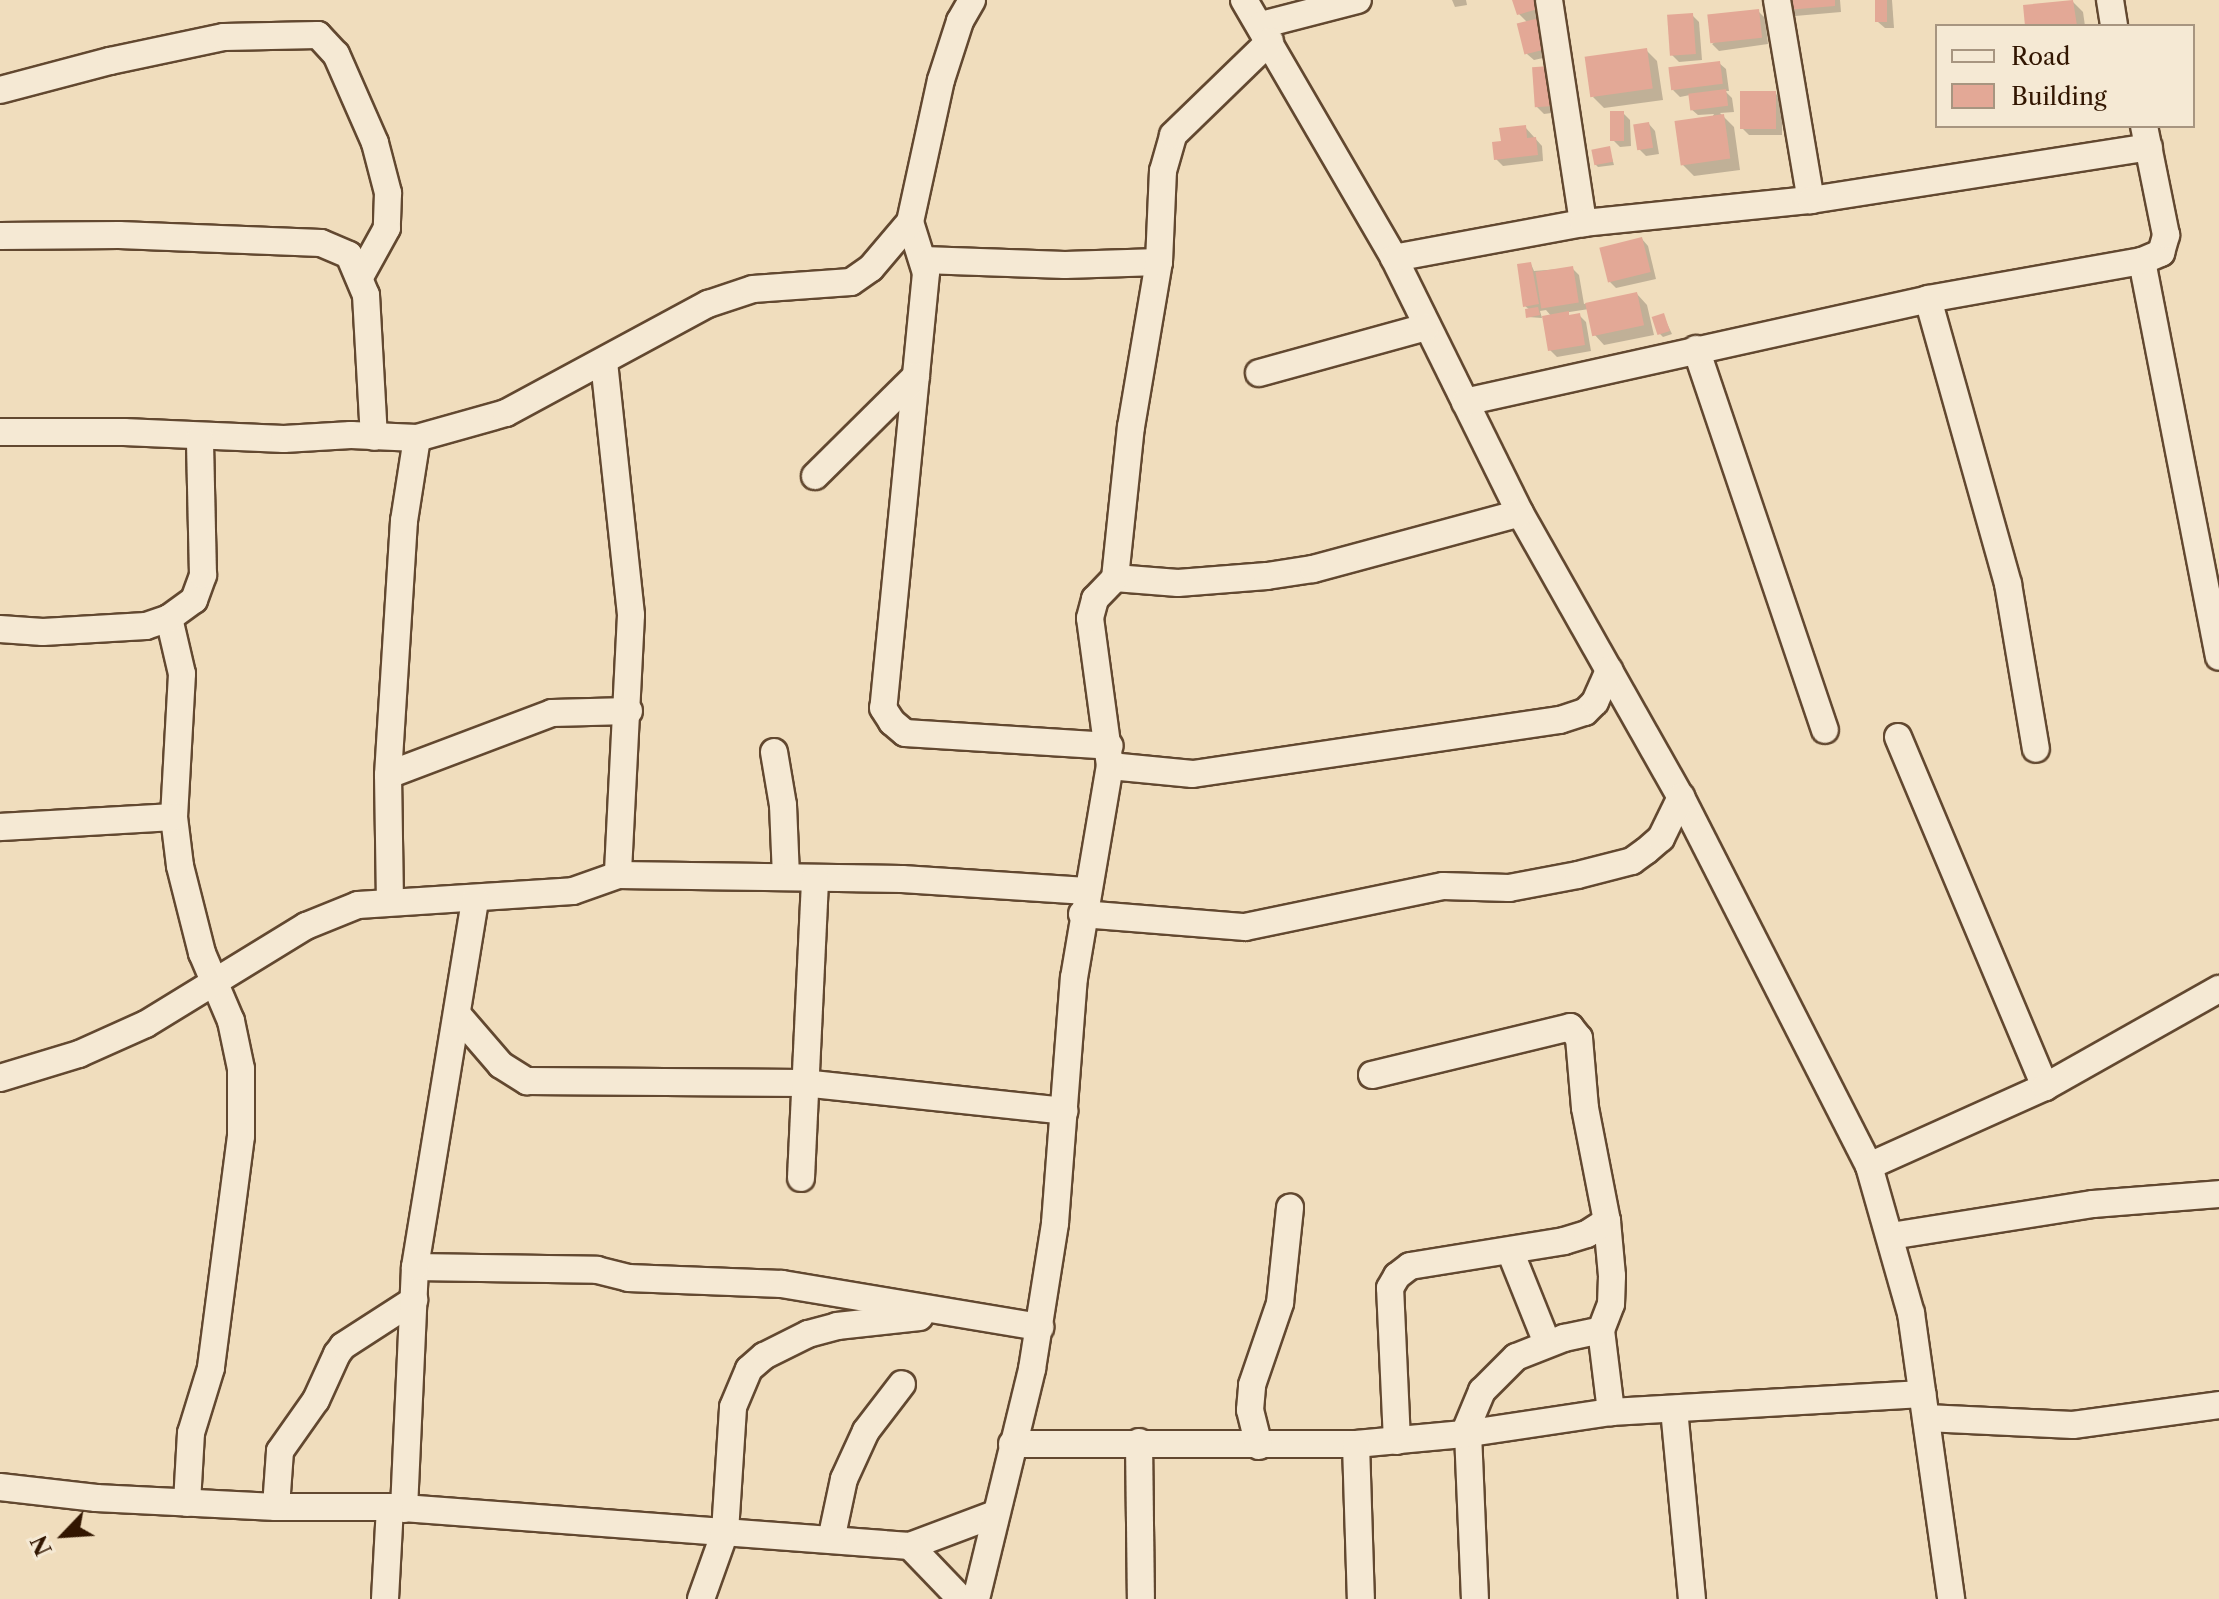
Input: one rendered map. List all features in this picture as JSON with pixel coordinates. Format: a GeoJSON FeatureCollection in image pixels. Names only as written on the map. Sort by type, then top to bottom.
{"type":"FeatureCollection","features":[{"type":"Feature","properties":{"kind":"street"},"geometry":{"type":"LineString","coordinates":[[0,432],[124,432],[200,438],[417,438],[506,413],[708,304],[753,289],[851,282],[871,268],[910,222],[941,80],[960,21],[972,0]]}},
{"type":"Feature","properties":{"kind":"street"},"geometry":{"type":"LineString","coordinates":[[1244,0],[1394,258],[1520,513],[1681,797],[1869,1166],[1911,1313],[1951,1599]]}},
{"type":"Feature","properties":{"kind":"street"},"geometry":{"type":"LineString","coordinates":[[976,1599],[1040,1327],[1085,902],[1110,756],[1090,618],[1095,599],[1115,578],[1131,427],[1159,262],[1163,171],[1173,135],[1265,33],[1358,0]]}},
{"type":"Feature","properties":{"kind":"street"},"geometry":{"type":"LineString","coordinates":[[1549,0],[1583,223]]}},
{"type":"Feature","properties":{"kind":"street"},"geometry":{"type":"LineString","coordinates":[[1777,0],[1811,200]]}},
{"type":"Feature","properties":{"kind":"street"},"geometry":{"type":"LineString","coordinates":[[2110,0],[2114,24]]}},
{"type":"Feature","properties":{"kind":"street"},"geometry":{"type":"LineString","coordinates":[[0,90],[110,61],[224,37],[318,35],[336,54],[375,143],[388,193],[387,228],[360,277]]}},
{"type":"Feature","properties":{"kind":"street"},"geometry":{"type":"LineString","coordinates":[[1394,258],[1583,223],[1811,200],[2146,137],[2166,235],[2161,253],[2142,261],[1928,299],[1465,402]]}},
{"type":"Feature","properties":{"kind":"street"},"geometry":{"type":"LineString","coordinates":[[910,222],[926,273],[883,708],[892,722],[905,733],[1110,756],[1193,774],[1560,720],[1585,712],[1595,702],[1609,670]]}},
{"type":"Feature","properties":{"kind":"street"},"geometry":{"type":"LineString","coordinates":[[0,236],[119,235],[321,243],[349,255],[366,295],[374,437]]}},
{"type":"Feature","properties":{"kind":"street"},"geometry":{"type":"LineString","coordinates":[[923,260],[1052,265],[1159,262]]}},
{"type":"Feature","properties":{"kind":"street"},"geometry":{"type":"LineString","coordinates":[[2142,261],[2219,657]]}},
{"type":"Feature","properties":{"kind":"street"},"geometry":{"type":"LineString","coordinates":[[1928,299],[2008,584],[2036,749]]}},
{"type":"Feature","properties":{"kind":"street"},"geometry":{"type":"LineString","coordinates":[[1259,373],[1426,327]]}},
{"type":"Feature","properties":{"kind":"street"},"geometry":{"type":"LineString","coordinates":[[1696,349],[1825,730]]}},
{"type":"Feature","properties":{"kind":"street"},"geometry":{"type":"LineString","coordinates":[[604,362],[631,615],[629,711],[618,875]]}},
{"type":"Feature","properties":{"kind":"street"},"geometry":{"type":"LineString","coordinates":[[815,476],[916,376]]}},
{"type":"Feature","properties":{"kind":"street"},"geometry":{"type":"LineString","coordinates":[[0,629],[43,632],[146,626],[169,618],[194,600],[203,575],[200,438]]}},
{"type":"Feature","properties":{"kind":"street"},"geometry":{"type":"LineString","coordinates":[[390,902],[388,775],[404,521],[417,438]]}},
{"type":"Feature","properties":{"kind":"street"},"geometry":{"type":"LineString","coordinates":[[1115,578],[1178,583],[1313,569],[1520,513]]}},
{"type":"Feature","properties":{"kind":"street"},"geometry":{"type":"LineString","coordinates":[[169,618],[182,674],[174,817],[195,930],[231,1021],[241,1069],[241,1136],[211,1368],[191,1433],[187,1503]]}},
{"type":"Feature","properties":{"kind":"street"},"geometry":{"type":"LineString","coordinates":[[388,775],[552,713],[629,711]]}},
{"type":"Feature","properties":{"kind":"street"},"geometry":{"type":"LineString","coordinates":[[1898,737],[2045,1087]]}},
{"type":"Feature","properties":{"kind":"street"},"geometry":{"type":"LineString","coordinates":[[774,752],[783,805],[786,877]]}},
{"type":"Feature","properties":{"kind":"street"},"geometry":{"type":"LineString","coordinates":[[0,1078],[79,1054],[146,1024],[329,914],[358,905],[475,900],[573,891],[618,875],[902,879],[1085,902],[1245,927],[1443,886],[1509,888],[1632,861],[1661,838],[1681,797]]}},
{"type":"Feature","properties":{"kind":"street"},"geometry":{"type":"LineString","coordinates":[[0,827],[174,817]]}},
{"type":"Feature","properties":{"kind":"street"},"geometry":{"type":"LineString","coordinates":[[801,1178],[803,1083],[815,878]]}},
{"type":"Feature","properties":{"kind":"street"},"geometry":{"type":"LineString","coordinates":[[385,1599],[397,1508],[415,1267],[475,900]]}},
{"type":"Feature","properties":{"kind":"street"},"geometry":{"type":"LineString","coordinates":[[1869,1166],[2045,1087],[2219,989]]}},
{"type":"Feature","properties":{"kind":"street"},"geometry":{"type":"LineString","coordinates":[[457,1014],[501,1065],[527,1081],[803,1083],[1065,1111]]}},
{"type":"Feature","properties":{"kind":"street"},"geometry":{"type":"LineString","coordinates":[[1372,1075],[1570,1027],[1579,1038],[1585,1108],[1607,1221],[1612,1276],[1611,1304],[1601,1330],[1611,1412]]}},
{"type":"Feature","properties":{"kind":"street"},"geometry":{"type":"LineString","coordinates":[[1891,1236],[2093,1204],[2219,1194]]}},
{"type":"Feature","properties":{"kind":"street"},"geometry":{"type":"LineString","coordinates":[[1259,1446],[1250,1410],[1252,1385],[1280,1303],[1290,1208]]}},
{"type":"Feature","properties":{"kind":"street"},"geometry":{"type":"LineString","coordinates":[[1397,1441],[1390,1288],[1410,1266],[1510,1251],[1587,1234],[1607,1221]]}},
{"type":"Feature","properties":{"kind":"street"},"geometry":{"type":"LineString","coordinates":[[1510,1251],[1547,1343]]}},
{"type":"Feature","properties":{"kind":"street"},"geometry":{"type":"LineString","coordinates":[[415,1267],[597,1270],[628,1278],[782,1284],[1040,1327]]}},
{"type":"Feature","properties":{"kind":"street"},"geometry":{"type":"LineString","coordinates":[[276,1507],[280,1451],[316,1400],[337,1354],[343,1346],[414,1300]]}},
{"type":"Feature","properties":{"kind":"street"},"geometry":{"type":"LineString","coordinates":[[701,1599],[725,1532],[733,1407],[749,1369],[764,1356],[808,1334],[837,1326],[897,1321],[943,1312]]}},
{"type":"Feature","properties":{"kind":"street"},"geometry":{"type":"LineString","coordinates":[[1475,1599],[1466,1433],[1482,1391],[1516,1357],[1547,1343],[1601,1330]]}},
{"type":"Feature","properties":{"kind":"street"},"geometry":{"type":"LineString","coordinates":[[831,1540],[844,1479],[866,1431],[902,1384]]}},
{"type":"Feature","properties":{"kind":"street"},"geometry":{"type":"LineString","coordinates":[[1012,1444],[1356,1444],[1466,1433],[1611,1412],[1674,1409],[1924,1406],[2073,1425],[2219,1405]]}},
{"type":"Feature","properties":{"kind":"street"},"geometry":{"type":"LineString","coordinates":[[1674,1409],[1692,1599]]}},
{"type":"Feature","properties":{"kind":"street"},"geometry":{"type":"LineString","coordinates":[[1139,1442],[1141,1599]]}},
{"type":"Feature","properties":{"kind":"street"},"geometry":{"type":"LineString","coordinates":[[1356,1444],[1361,1599]]}},
{"type":"Feature","properties":{"kind":"street"},"geometry":{"type":"LineString","coordinates":[[0,1487],[96,1498],[276,1507],[397,1508],[910,1546],[995,1514]]}},
{"type":"Feature","properties":{"kind":"street"},"geometry":{"type":"LineString","coordinates":[[910,1546],[961,1599]]}},
{"type":"Feature","properties":{"kind":"building"},"geometry":{"type":"Polygon","coordinates":[[[1512,0],[1538,0],[1541,8],[1517,15],[1512,0]]]}},
{"type":"Feature","properties":{"kind":"building"},"geometry":{"type":"Polygon","coordinates":[[[1785,0],[1835,0],[1835,6],[1786,10],[1785,0]]]}},
{"type":"Feature","properties":{"kind":"building"},"geometry":{"type":"Polygon","coordinates":[[[1875,0],[1887,0],[1887,22],[1875,22],[1875,0]]]}},
{"type":"Feature","properties":{"kind":"building"},"geometry":{"type":"Polygon","coordinates":[[[2073,0],[2077,24],[2025,24],[2023,5],[2073,0]]]}},
{"type":"Feature","properties":{"kind":"building"},"geometry":{"type":"Polygon","coordinates":[[[1759,9],[1762,38],[1710,43],[1707,14],[1759,9]]]}},
{"type":"Feature","properties":{"kind":"building"},"geometry":{"type":"Polygon","coordinates":[[[1693,13],[1696,54],[1670,56],[1667,15],[1693,13]]]}},
{"type":"Feature","properties":{"kind":"building"},"geometry":{"type":"Polygon","coordinates":[[[1539,18],[1547,49],[1524,55],[1517,24],[1539,18]]]}},
{"type":"Feature","properties":{"kind":"building"},"geometry":{"type":"Polygon","coordinates":[[[1647,48],[1653,89],[1590,97],[1585,57],[1647,48]]]}},
{"type":"Feature","properties":{"kind":"building"},"geometry":{"type":"Polygon","coordinates":[[[1720,61],[1723,84],[1671,90],[1668,67],[1720,61]]]}},
{"type":"Feature","properties":{"kind":"building"},"geometry":{"type":"Polygon","coordinates":[[[1550,66],[1553,106],[1535,107],[1532,67],[1550,66]]]}},
{"type":"Feature","properties":{"kind":"building"},"geometry":{"type":"Polygon","coordinates":[[[1726,89],[1728,106],[1690,111],[1688,94],[1726,89]]]}},
{"type":"Feature","properties":{"kind":"building"},"geometry":{"type":"Polygon","coordinates":[[[1740,91],[1776,91],[1776,129],[1740,129],[1740,91]]]}},
{"type":"Feature","properties":{"kind":"building"},"geometry":{"type":"Polygon","coordinates":[[[1610,111],[1624,111],[1624,141],[1610,141],[1610,111]]]}},
{"type":"Feature","properties":{"kind":"building"},"geometry":{"type":"Polygon","coordinates":[[[1724,114],[1730,159],[1681,166],[1674,121],[1724,114]]]}},
{"type":"Feature","properties":{"kind":"building"},"geometry":{"type":"Polygon","coordinates":[[[1649,122],[1653,148],[1637,150],[1633,125],[1649,122]]]}},
{"type":"Feature","properties":{"kind":"building"},"geometry":{"type":"Polygon","coordinates":[[[1526,125],[1527,138],[1536,137],[1538,155],[1494,160],[1492,142],[1501,141],[1499,128],[1526,125]]]}},
{"type":"Feature","properties":{"kind":"building"},"geometry":{"type":"Polygon","coordinates":[[[1610,146],[1613,162],[1594,165],[1591,150],[1610,146]]]}},
{"type":"Feature","properties":{"kind":"building"},"geometry":{"type":"Polygon","coordinates":[[[1642,237],[1651,272],[1608,283],[1599,248],[1642,237]]]}},
{"type":"Feature","properties":{"kind":"building"},"geometry":{"type":"Polygon","coordinates":[[[1531,262],[1539,304],[1523,307],[1517,264],[1531,262]]]}},
{"type":"Feature","properties":{"kind":"building"},"geometry":{"type":"Polygon","coordinates":[[[1573,266],[1579,303],[1541,308],[1535,272],[1573,266]]]}},
{"type":"Feature","properties":{"kind":"building"},"geometry":{"type":"Polygon","coordinates":[[[1637,292],[1644,325],[1592,336],[1585,303],[1637,292]]]}},
{"type":"Feature","properties":{"kind":"building"},"geometry":{"type":"Polygon","coordinates":[[[1538,307],[1540,315],[1526,318],[1525,309],[1538,307]]]}},
{"type":"Feature","properties":{"kind":"building"},"geometry":{"type":"Polygon","coordinates":[[[1569,311],[1569,315],[1580,313],[1585,345],[1548,351],[1542,316],[1569,311]]]}},
{"type":"Feature","properties":{"kind":"building"},"geometry":{"type":"Polygon","coordinates":[[[1664,313],[1670,331],[1658,335],[1652,317],[1664,313]]]}}]}
